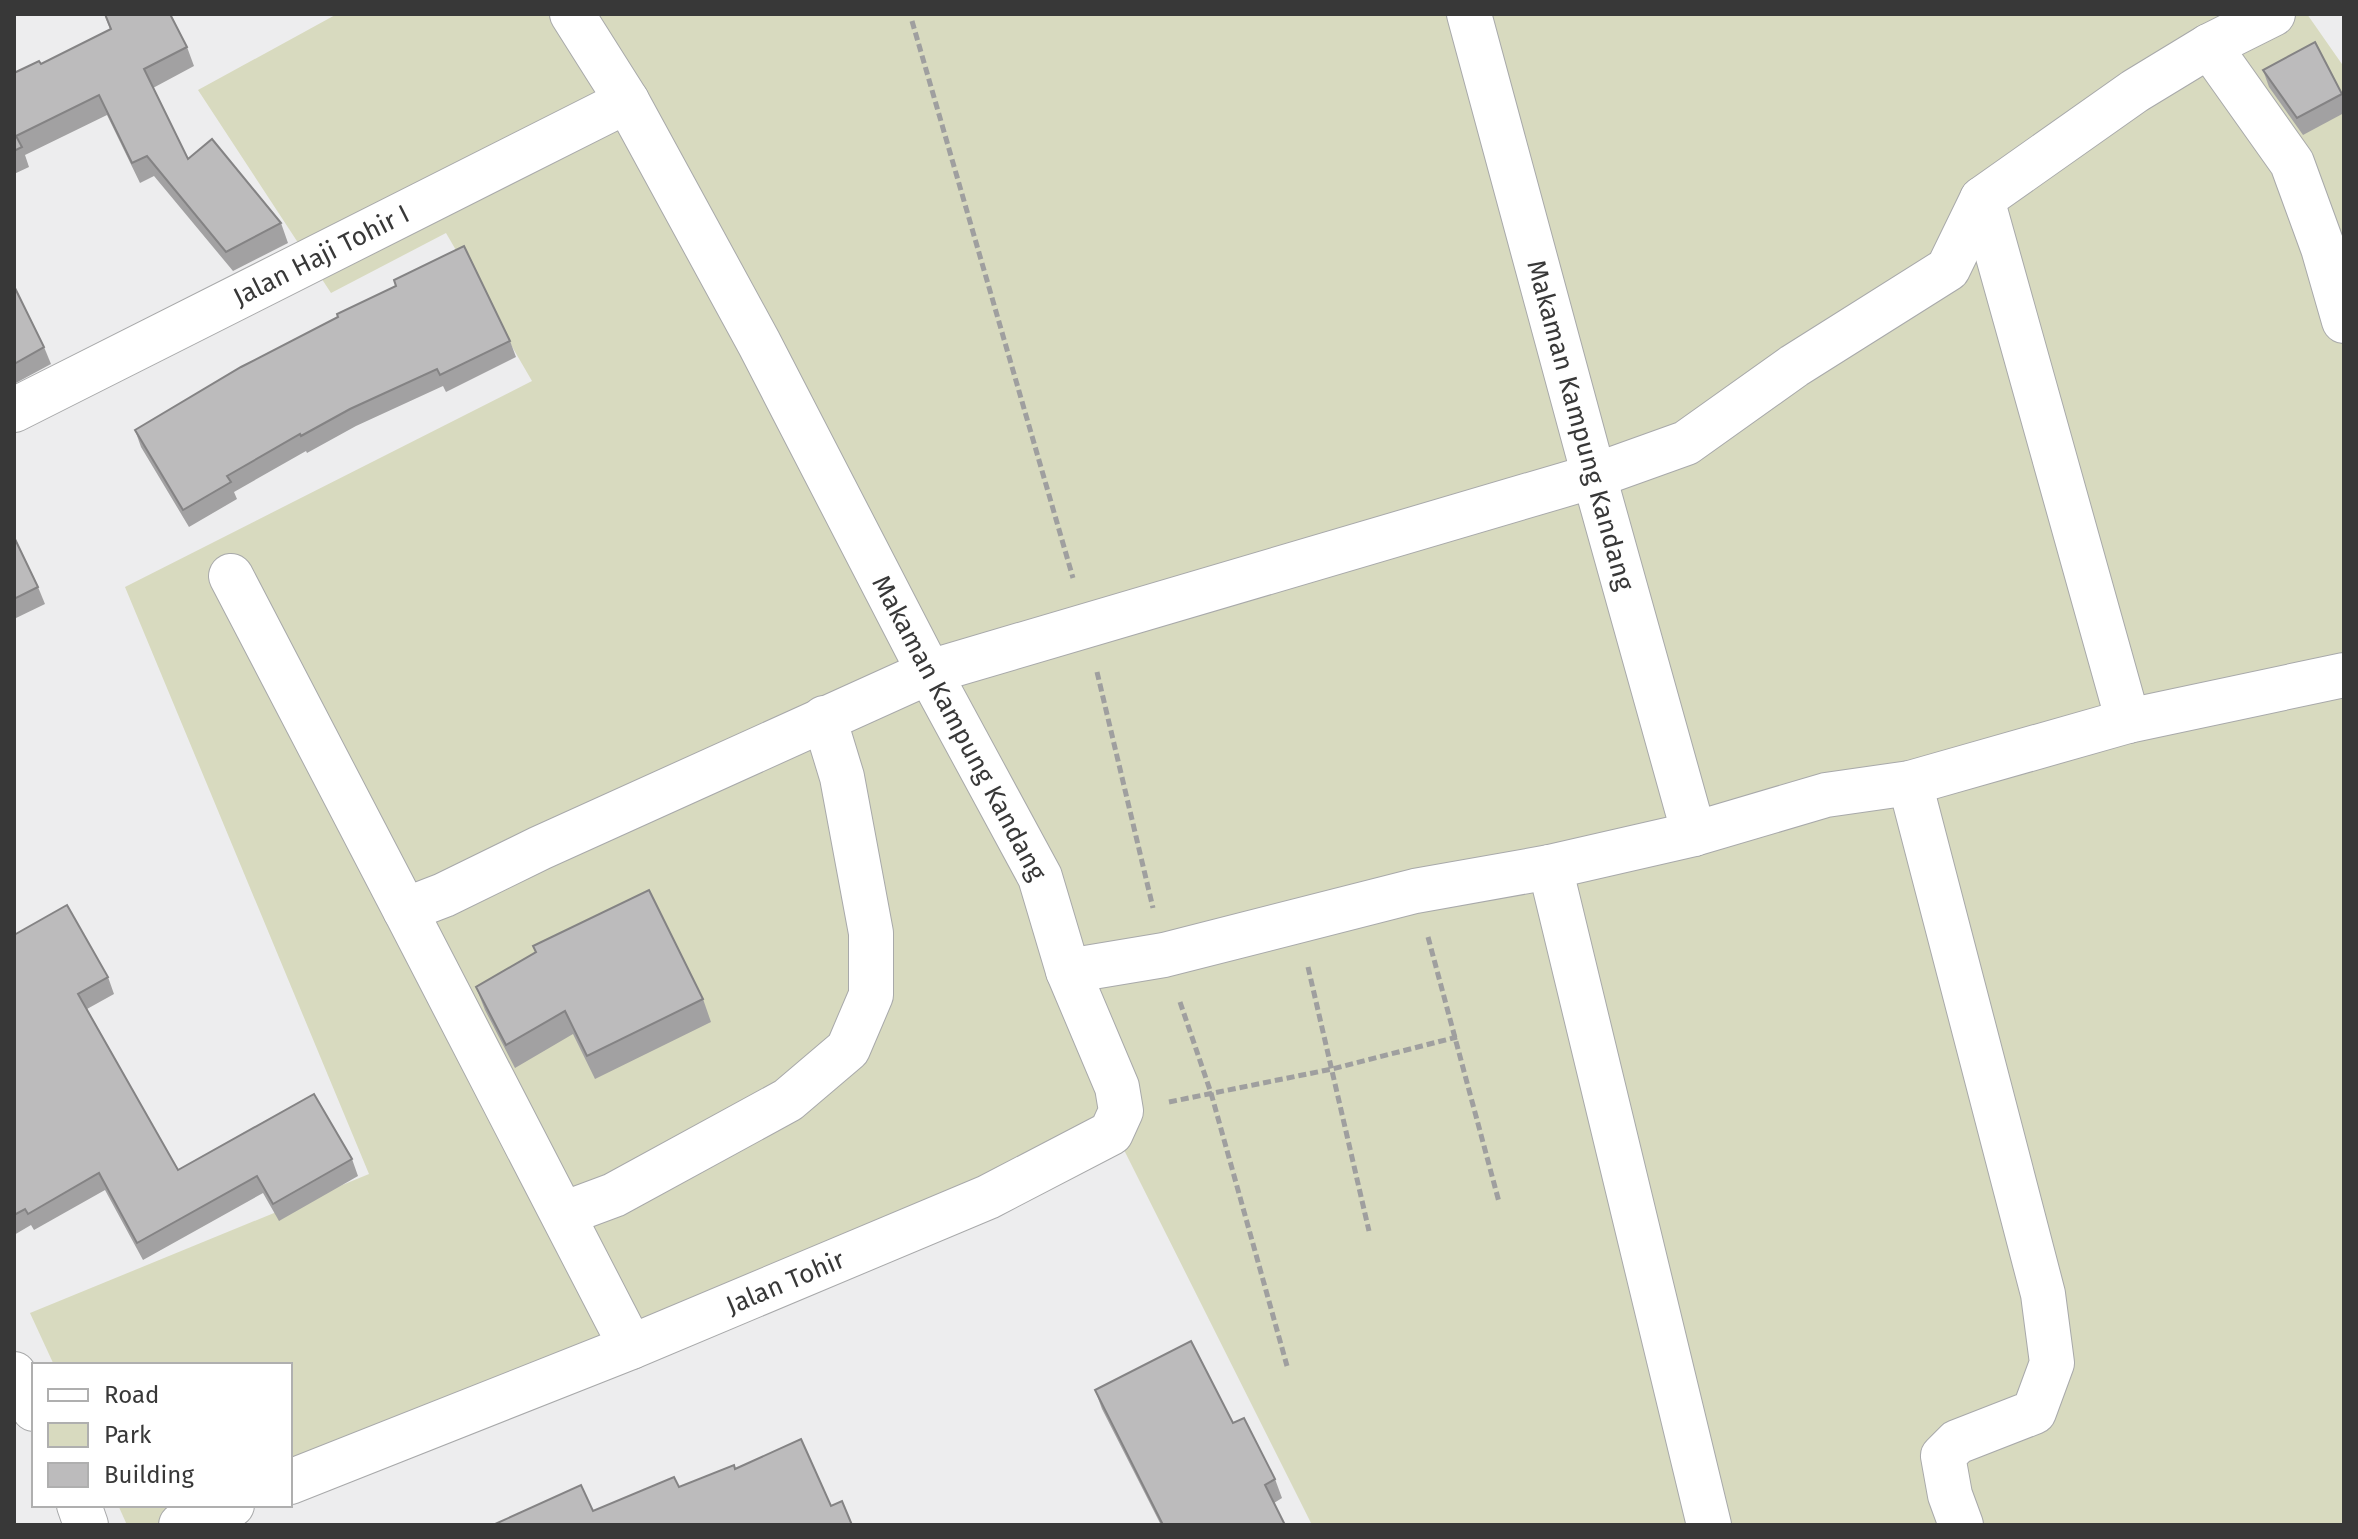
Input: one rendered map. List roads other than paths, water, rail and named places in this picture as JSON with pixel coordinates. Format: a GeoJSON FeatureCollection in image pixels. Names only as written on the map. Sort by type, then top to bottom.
{"type":"FeatureCollection","features":[{"type":"Feature","properties":{"kind":"street","name":"Makaman Kampung Kandang"},"geometry":{"type":"LineString","coordinates":[[572,14],[627,101],[759,343],[929,672],[1040,877],[1068,971]]}},
{"type":"Feature","properties":{"kind":"street","name":"Makaman Kampung Kandang"},"geometry":{"type":"LineString","coordinates":[[1469,14],[1694,834]]}},
{"type":"Feature","properties":{"kind":"street"},"geometry":{"type":"LineString","coordinates":[[405,910],[444,895],[554,841],[929,672],[1594,476],[1686,443],[1794,366],[1948,269],[1982,199],[2135,91],[2209,46],[2273,14]]}},
{"type":"Feature","properties":{"kind":"street"},"geometry":{"type":"LineString","coordinates":[[2209,46],[2292,163],[2323,248],[2344,321]]}},
{"type":"Feature","properties":{"kind":"street","name":"Jalan Haji Tohir I"},"geometry":{"type":"LineString","coordinates":[[14,410],[627,101]]}},
{"type":"Feature","properties":{"kind":"street"},"geometry":{"type":"LineString","coordinates":[[1982,199],[2128,721]]}},
{"type":"Feature","properties":{"kind":"street"},"geometry":{"type":"LineString","coordinates":[[231,576],[631,1347]]}},
{"type":"Feature","properties":{"kind":"street"},"geometry":{"type":"LineString","coordinates":[[1068,971],[1164,955],[1415,891],[1550,867],[1694,834],[1826,795],[1910,783],[2128,721],[2344,675]]}},
{"type":"Feature","properties":{"kind":"street"},"geometry":{"type":"LineString","coordinates":[[563,1214],[614,1195],[788,1100],[848,1049],[871,995],[871,933],[842,777],[824,718]]}},
{"type":"Feature","properties":{"kind":"street"},"geometry":{"type":"LineString","coordinates":[[1910,783],[2043,1294],[2052,1363],[2034,1412],[1957,1442],[1943,1456],[1950,1495],[1961,1525]]}},
{"type":"Feature","properties":{"kind":"street"},"geometry":{"type":"LineString","coordinates":[[1550,867],[1709,1525]]}},
{"type":"Feature","properties":{"kind":"street","name":"Jalan Tohir"},"geometry":{"type":"LineString","coordinates":[[292,1481],[631,1347],[988,1197],[1111,1133],[1121,1111],[1117,1087],[1068,971]]}},
{"type":"Feature","properties":{"kind":"street"},"geometry":{"type":"LineString","coordinates":[[14,1374],[32,1406]]}},
{"type":"Feature","properties":{"kind":"street"},"geometry":{"type":"LineString","coordinates":[[181,1525],[227,1507]]}}]}
